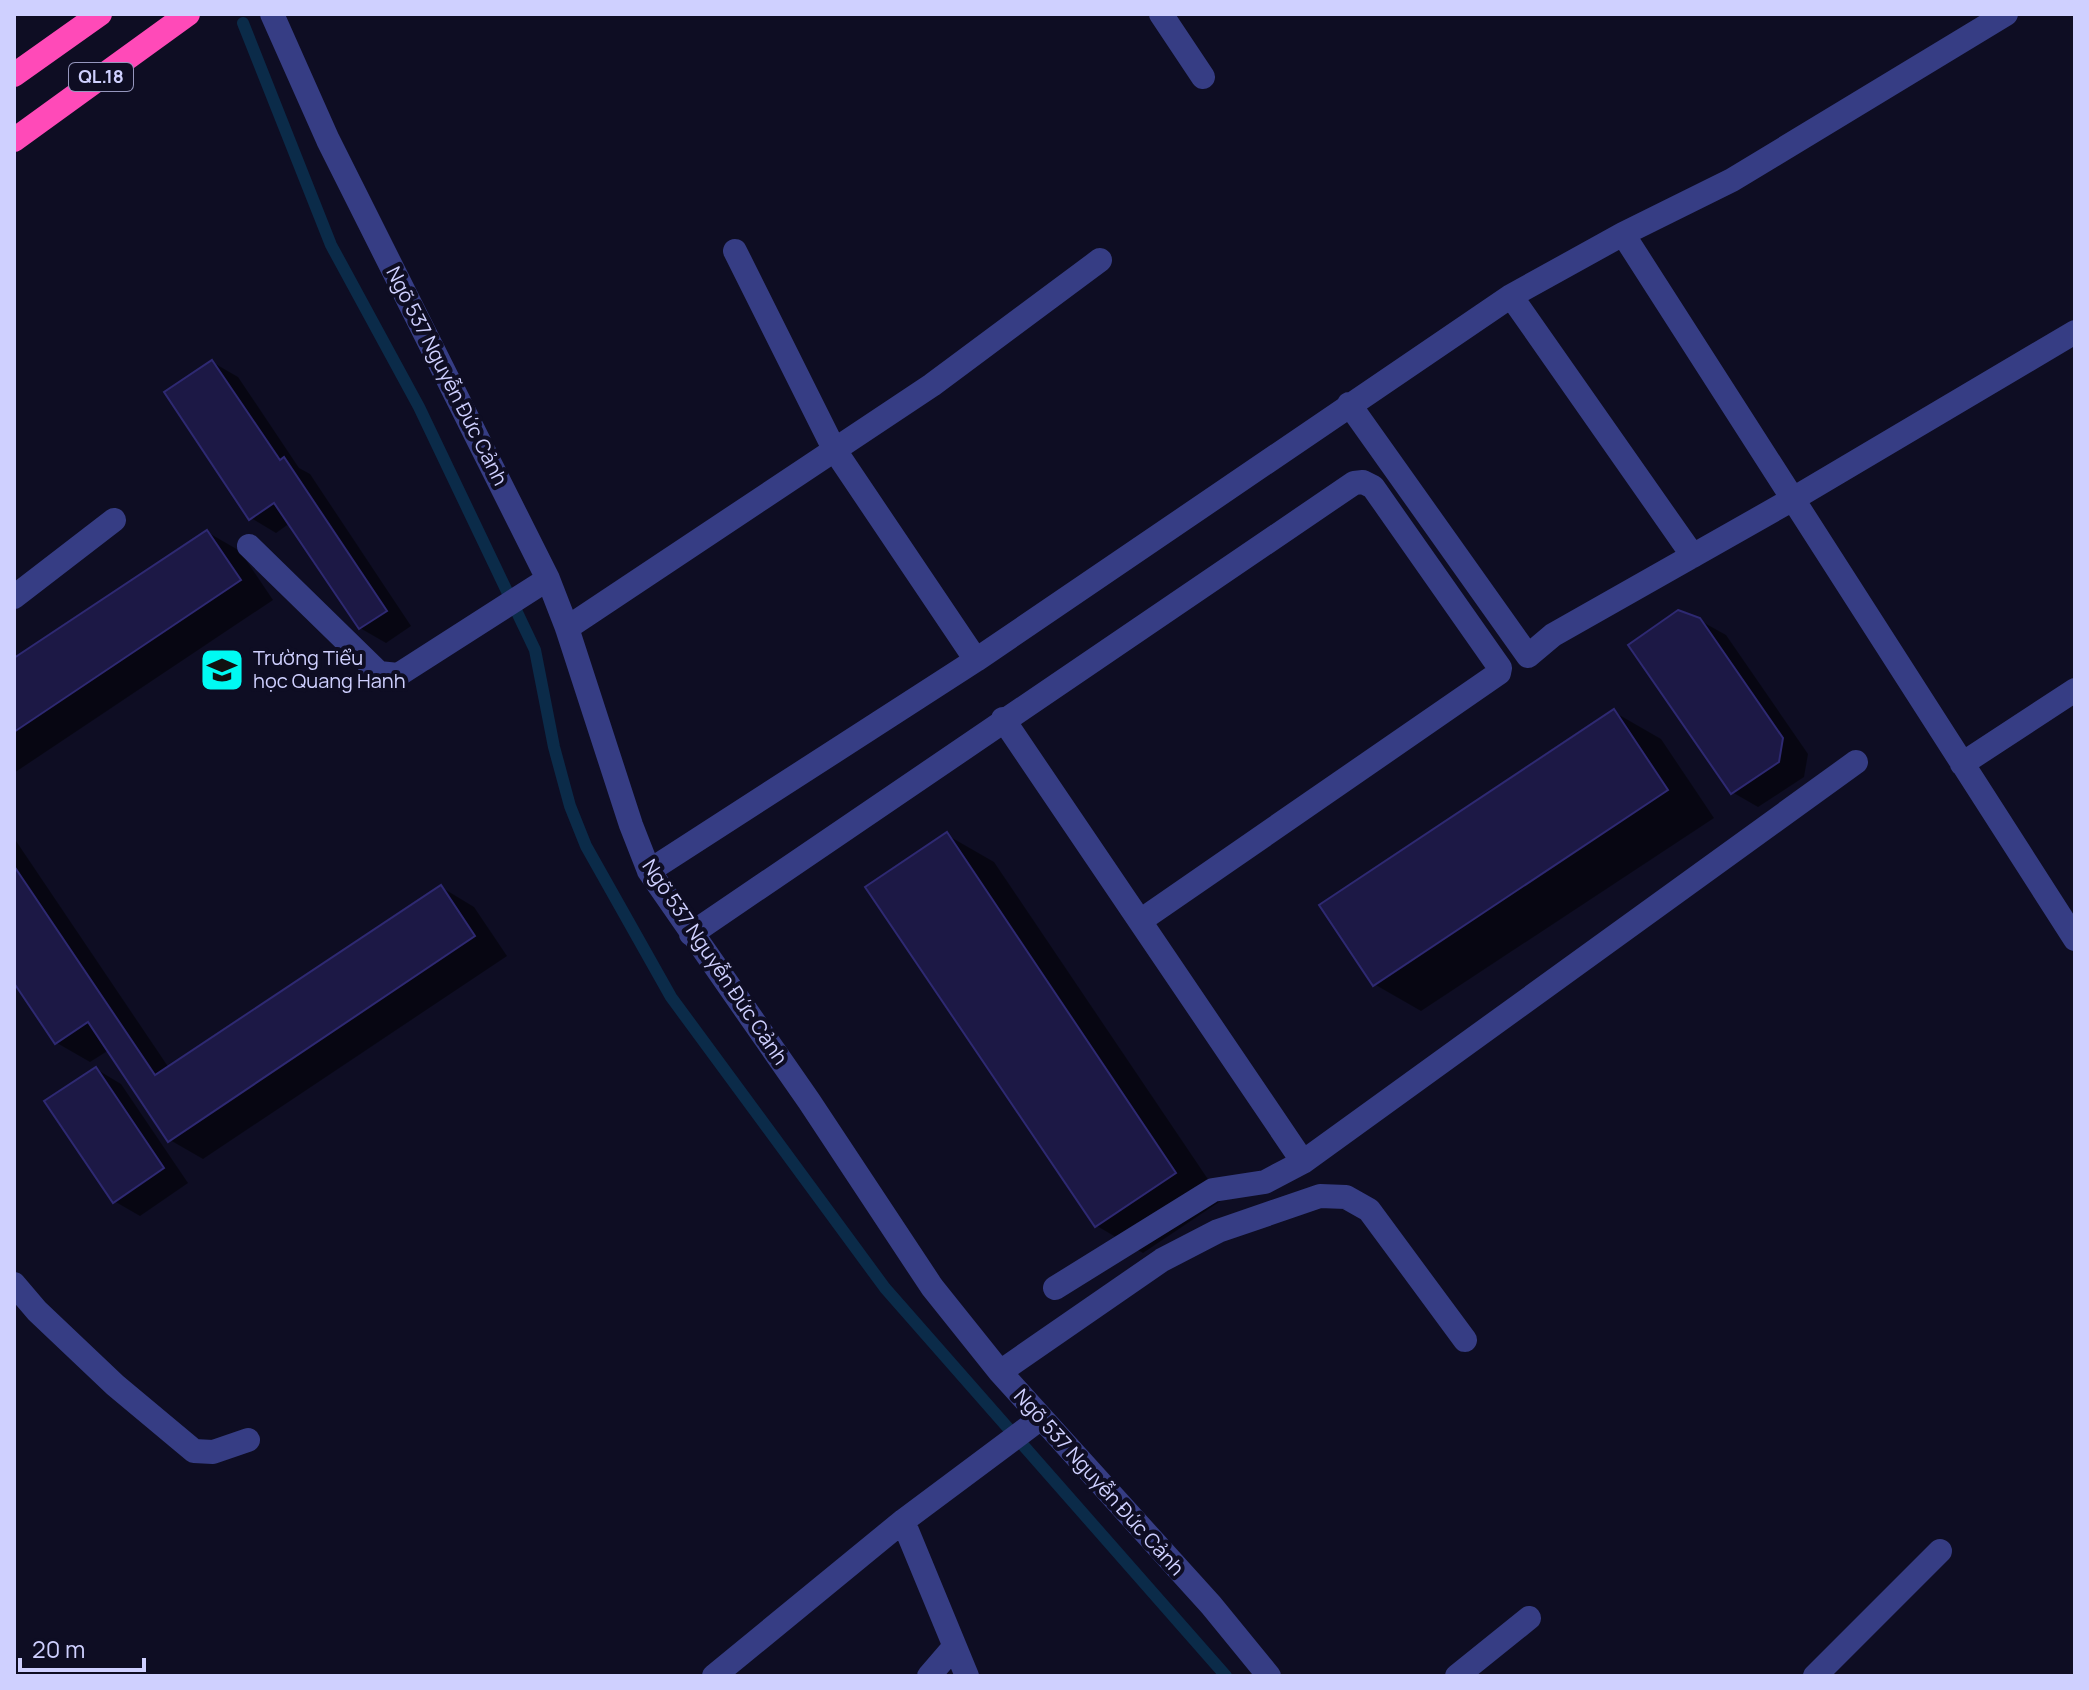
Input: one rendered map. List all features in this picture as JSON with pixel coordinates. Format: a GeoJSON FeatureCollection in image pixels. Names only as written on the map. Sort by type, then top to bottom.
{"type":"FeatureCollection","features":[{"type":"Feature","properties":{"kind":"highway","name":"QL.18"},"geometry":{"type":"LineString","coordinates":[[14,75],[100,14]]}},
{"type":"Feature","properties":{"kind":"highway","name":"QL.18"},"geometry":{"type":"LineString","coordinates":[[14,140],[188,14]]}},
{"type":"Feature","properties":{"kind":"street","name":"Ngõ 537 Nguyễn Đức Cảnh"},"geometry":{"type":"LineString","coordinates":[[272,14],[328,140],[548,579],[649,871],[809,1101],[932,1287],[1000,1372],[1035,1423],[1211,1605],[1269,1676]]}},
{"type":"Feature","properties":{"kind":"street"},"geometry":{"type":"LineString","coordinates":[[1161,14],[1203,77]]}},
{"type":"Feature","properties":{"kind":"street"},"geometry":{"type":"LineString","coordinates":[[649,871],[976,660],[1511,296],[1623,234],[1732,180],[2006,14]]}},
{"type":"Feature","properties":{"kind":"street"},"geometry":{"type":"LineString","coordinates":[[1623,234],[2075,939]]}},
{"type":"Feature","properties":{"kind":"street"},"geometry":{"type":"LineString","coordinates":[[735,251],[834,449],[976,660]]}},
{"type":"Feature","properties":{"kind":"street"},"geometry":{"type":"LineString","coordinates":[[567,628],[932,385],[1100,260]]}},
{"type":"Feature","properties":{"kind":"street"},"geometry":{"type":"LineString","coordinates":[[1511,296],[1693,556]]}},
{"type":"Feature","properties":{"kind":"street"},"geometry":{"type":"LineString","coordinates":[[1349,404],[1528,656],[1553,635],[1793,499],[2075,332]]}},
{"type":"Feature","properties":{"kind":"street"},"geometry":{"type":"LineString","coordinates":[[691,934],[1354,483],[1363,482],[1373,487],[1500,668],[1499,673],[1140,921]]}},
{"type":"Feature","properties":{"kind":"street"},"geometry":{"type":"LineString","coordinates":[[14,597],[114,520]]}},
{"type":"Feature","properties":{"kind":"street"},"geometry":{"type":"LineString","coordinates":[[249,546],[379,673],[398,675],[548,579]]}},
{"type":"Feature","properties":{"kind":"street"},"geometry":{"type":"LineString","coordinates":[[1962,764],[2075,690]]}},
{"type":"Feature","properties":{"kind":"street"},"geometry":{"type":"LineString","coordinates":[[1003,719],[1303,1162]]}},
{"type":"Feature","properties":{"kind":"street"},"geometry":{"type":"LineString","coordinates":[[1055,1288],[1213,1190],[1265,1182],[1303,1162],[1856,762]]}},
{"type":"Feature","properties":{"kind":"street"},"geometry":{"type":"LineString","coordinates":[[1000,1372],[1162,1260],[1218,1231],[1320,1196],[1346,1197],[1369,1210],[1465,1340]]}},
{"type":"Feature","properties":{"kind":"street"},"geometry":{"type":"LineString","coordinates":[[14,1284],[37,1311],[115,1385],[194,1451],[213,1452],[248,1440]]}},
{"type":"Feature","properties":{"kind":"street"},"geometry":{"type":"LineString","coordinates":[[714,1676],[903,1521],[1035,1423]]}},
{"type":"Feature","properties":{"kind":"street"},"geometry":{"type":"LineString","coordinates":[[903,1521],[967,1676]]}},
{"type":"Feature","properties":{"kind":"street"},"geometry":{"type":"LineString","coordinates":[[1815,1676],[1940,1551]]}},
{"type":"Feature","properties":{"kind":"street"},"geometry":{"type":"LineString","coordinates":[[1457,1676],[1529,1618]]}},
{"type":"Feature","properties":{"kind":"street"},"geometry":{"type":"LineString","coordinates":[[929,1676],[954,1647]]}},
{"type":"Feature","properties":{"kind":"building"},"geometry":{"type":"Polygon","coordinates":[[[212,360],[280,460],[284,457],[387,611],[359,629],[274,503],[249,520],[164,392],[212,360]]]}},
{"type":"Feature","properties":{"kind":"building"},"geometry":{"type":"Polygon","coordinates":[[[207,530],[241,580],[14,732],[14,658],[207,530]]]}},
{"type":"Feature","properties":{"kind":"building"},"geometry":{"type":"Polygon","coordinates":[[[1678,610],[1700,618],[1783,738],[1779,762],[1731,794],[1628,645],[1678,610]]]}},
{"type":"Feature","properties":{"kind":"building"},"geometry":{"type":"Polygon","coordinates":[[[1614,709],[1668,790],[1373,986],[1319,905],[1614,709]]]}},
{"type":"Feature","properties":{"kind":"building"},"geometry":{"type":"Polygon","coordinates":[[[947,832],[1176,1173],[1095,1227],[865,887],[947,832]]]}},
{"type":"Feature","properties":{"kind":"building"},"geometry":{"type":"Polygon","coordinates":[[[14,866],[155,1075],[441,885],[475,936],[168,1142],[88,1022],[55,1044],[14,983],[14,866]]]}},
{"type":"Feature","properties":{"kind":"building"},"geometry":{"type":"Polygon","coordinates":[[[96,1067],[164,1168],[113,1203],[44,1101],[96,1067]]]}},
{"type":"Feature","properties":{"kind":"waterway"},"geometry":{"type":"LineString","coordinates":[[243,23],[331,245],[419,407],[535,650],[554,747],[570,806],[586,846],[671,997],[885,1288],[1226,1676]]}},
{"type":"Feature","properties":{"kind":"place","name":"Trường Tiểu học Quang Hanh"},"geometry":{"type":"Point","coordinates":[222,670]}}]}
